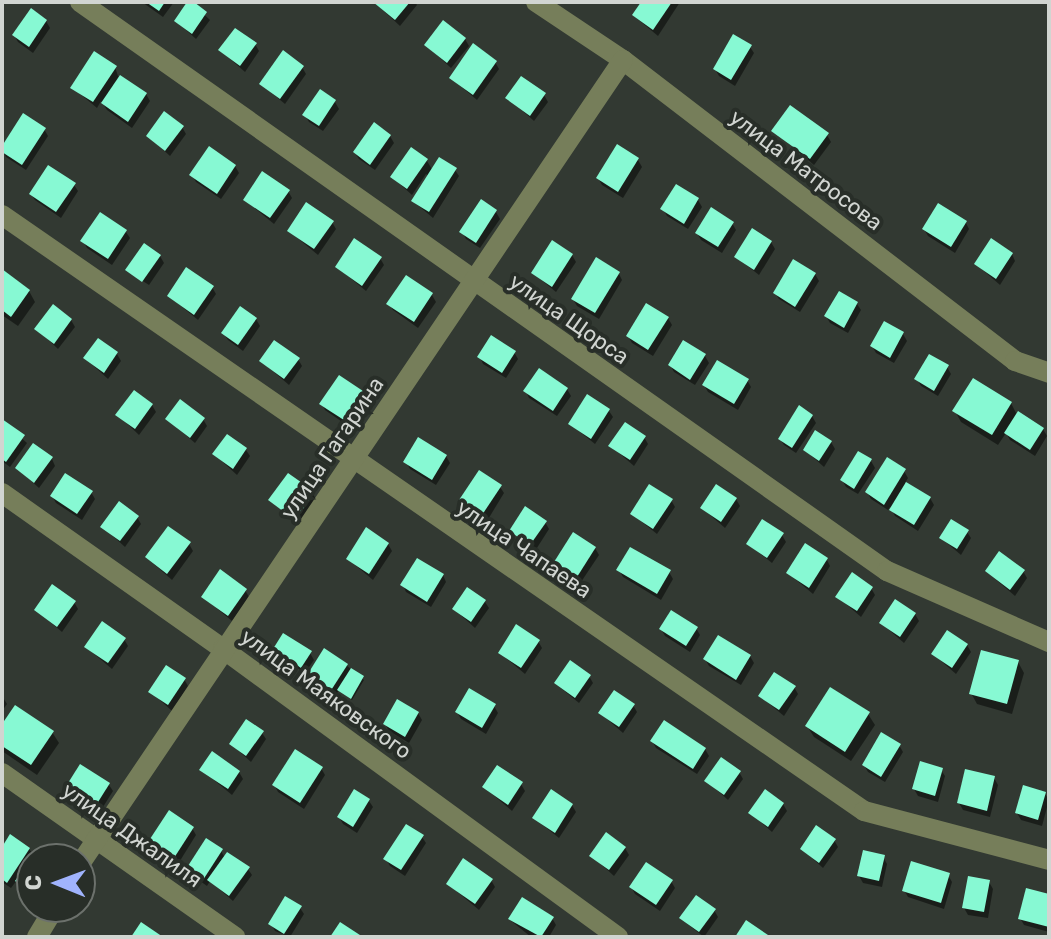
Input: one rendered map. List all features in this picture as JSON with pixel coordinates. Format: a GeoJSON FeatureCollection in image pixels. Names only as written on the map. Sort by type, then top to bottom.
{"type":"FeatureCollection","features":[{"type":"Feature","properties":{"kind":"street","name":"улица Щорса"},"geometry":{"type":"LineString","coordinates":[[80,2],[887,571],[1049,642]]}},
{"type":"Feature","properties":{"kind":"street","name":"улица Матросова"},"geometry":{"type":"LineString","coordinates":[[536,2],[623,60],[1015,361],[1049,373]]}},
{"type":"Feature","properties":{"kind":"street","name":"улица Гагарина"},"geometry":{"type":"LineString","coordinates":[[92,843],[623,60]]}},
{"type":"Feature","properties":{"kind":"street","name":"улица Чапаева"},"geometry":{"type":"LineString","coordinates":[[2,215],[864,811],[1049,860]]}},
{"type":"Feature","properties":{"kind":"street","name":"улица Маяковского"},"geometry":{"type":"LineString","coordinates":[[2,493],[223,649],[618,937]]}},
{"type":"Feature","properties":{"kind":"street","name":"улица Джалиля"},"geometry":{"type":"LineString","coordinates":[[2,773],[235,937]]}},
{"type":"Feature","properties":{"kind":"building"},"geometry":{"type":"Polygon","coordinates":[[[146,2],[165,2],[159,11],[146,2]]]}},
{"type":"Feature","properties":{"kind":"building"},"geometry":{"type":"Polygon","coordinates":[[[187,2],[194,2],[207,12],[192,34],[174,21],[187,2]]]}},
{"type":"Feature","properties":{"kind":"building"},"geometry":{"type":"Polygon","coordinates":[[[373,2],[410,2],[395,20],[373,2]]]}},
{"type":"Feature","properties":{"kind":"building"},"geometry":{"type":"Polygon","coordinates":[[[641,2],[672,2],[653,30],[632,15],[641,2]]]}},
{"type":"Feature","properties":{"kind":"building"},"geometry":{"type":"Polygon","coordinates":[[[31,8],[47,20],[29,47],[12,35],[31,8]]]}},
{"type":"Feature","properties":{"kind":"building"},"geometry":{"type":"Polygon","coordinates":[[[443,20],[466,38],[447,63],[424,45],[443,20]]]}},
{"type":"Feature","properties":{"kind":"building"},"geometry":{"type":"Polygon","coordinates":[[[235,28],[257,43],[240,66],[218,50],[235,28]]]}},
{"type":"Feature","properties":{"kind":"building"},"geometry":{"type":"Polygon","coordinates":[[[733,34],[752,45],[731,80],[713,69],[733,34]]]}},
{"type":"Feature","properties":{"kind":"building"},"geometry":{"type":"Polygon","coordinates":[[[473,43],[497,61],[473,95],[449,78],[473,43]]]}},
{"type":"Feature","properties":{"kind":"building"},"geometry":{"type":"Polygon","coordinates":[[[283,50],[304,66],[280,99],[259,84],[283,50]]]}},
{"type":"Feature","properties":{"kind":"building"},"geometry":{"type":"Polygon","coordinates":[[[94,51],[117,66],[93,102],[70,88],[94,51]]]}},
{"type":"Feature","properties":{"kind":"building"},"geometry":{"type":"Polygon","coordinates":[[[120,75],[147,93],[128,122],[101,103],[120,75]]]}},
{"type":"Feature","properties":{"kind":"building"},"geometry":{"type":"Polygon","coordinates":[[[521,76],[546,93],[530,116],[505,98],[521,76]]]}},
{"type":"Feature","properties":{"kind":"building"},"geometry":{"type":"Polygon","coordinates":[[[320,89],[336,100],[319,126],[302,115],[320,89]]]}},
{"type":"Feature","properties":{"kind":"building"},"geometry":{"type":"Polygon","coordinates":[[[790,105],[829,133],[810,159],[771,131],[790,105]]]}},
{"type":"Feature","properties":{"kind":"building"},"geometry":{"type":"Polygon","coordinates":[[[164,111],[184,126],[165,151],[146,136],[164,111]]]}},
{"type":"Feature","properties":{"kind":"building"},"geometry":{"type":"Polygon","coordinates":[[[23,113],[46,128],[22,165],[2,152],[2,146],[23,113]]]}},
{"type":"Feature","properties":{"kind":"building"},"geometry":{"type":"Polygon","coordinates":[[[374,122],[391,135],[370,165],[353,152],[374,122]]]}},
{"type":"Feature","properties":{"kind":"building"},"geometry":{"type":"Polygon","coordinates":[[[617,144],[639,158],[618,192],[596,178],[617,144]]]}},
{"type":"Feature","properties":{"kind":"building"},"geometry":{"type":"Polygon","coordinates":[[[209,146],[236,165],[217,194],[189,175],[209,146]]]}},
{"type":"Feature","properties":{"kind":"building"},"geometry":{"type":"Polygon","coordinates":[[[411,147],[428,159],[407,189],[390,177],[411,147]]]}},
{"type":"Feature","properties":{"kind":"building"},"geometry":{"type":"Polygon","coordinates":[[[439,157],[457,168],[429,212],[411,201],[439,157]]]}},
{"type":"Feature","properties":{"kind":"building"},"geometry":{"type":"Polygon","coordinates":[[[48,165],[76,183],[56,212],[29,194],[48,165]]]}},
{"type":"Feature","properties":{"kind":"building"},"geometry":{"type":"Polygon","coordinates":[[[262,171],[290,190],[270,218],[243,200],[262,171]]]}},
{"type":"Feature","properties":{"kind":"building"},"geometry":{"type":"Polygon","coordinates":[[[676,184],[699,198],[684,224],[660,209],[676,184]]]}},
{"type":"Feature","properties":{"kind":"building"},"geometry":{"type":"Polygon","coordinates":[[[481,199],[497,210],[476,243],[459,232],[481,199]]]}},
{"type":"Feature","properties":{"kind":"building"},"geometry":{"type":"Polygon","coordinates":[[[306,202],[334,221],[314,249],[287,231],[306,202]]]}},
{"type":"Feature","properties":{"kind":"building"},"geometry":{"type":"Polygon","coordinates":[[[938,203],[967,221],[951,247],[922,229],[938,203]]]}},
{"type":"Feature","properties":{"kind":"building"},"geometry":{"type":"Polygon","coordinates":[[[711,207],[734,222],[718,247],[695,233],[711,207]]]}},
{"type":"Feature","properties":{"kind":"building"},"geometry":{"type":"Polygon","coordinates":[[[100,212],[127,230],[108,259],[80,241],[100,212]]]}},
{"type":"Feature","properties":{"kind":"building"},"geometry":{"type":"Polygon","coordinates":[[[752,228],[772,241],[754,270],[734,257],[752,228]]]}},
{"type":"Feature","properties":{"kind":"building"},"geometry":{"type":"Polygon","coordinates":[[[354,238],[382,257],[362,286],[335,267],[354,238]]]}},
{"type":"Feature","properties":{"kind":"building"},"geometry":{"type":"Polygon","coordinates":[[[991,238],[1013,253],[996,279],[974,264],[991,238]]]}},
{"type":"Feature","properties":{"kind":"building"},"geometry":{"type":"Polygon","coordinates":[[[552,240],[573,254],[552,287],[531,273],[552,240]]]}},
{"type":"Feature","properties":{"kind":"building"},"geometry":{"type":"Polygon","coordinates":[[[144,243],[161,255],[142,282],[125,270],[144,243]]]}},
{"type":"Feature","properties":{"kind":"building"},"geometry":{"type":"Polygon","coordinates":[[[596,257],[620,272],[595,313],[571,299],[596,257]]]}},
{"type":"Feature","properties":{"kind":"building"},"geometry":{"type":"Polygon","coordinates":[[[793,259],[816,273],[795,307],[773,293],[793,259]]]}},
{"type":"Feature","properties":{"kind":"building"},"geometry":{"type":"Polygon","coordinates":[[[186,267],[214,286],[194,315],[167,296],[186,267]]]}},
{"type":"Feature","properties":{"kind":"building"},"geometry":{"type":"Polygon","coordinates":[[[2,269],[30,290],[11,317],[2,310],[2,269]]]}},
{"type":"Feature","properties":{"kind":"building"},"geometry":{"type":"Polygon","coordinates":[[[406,275],[433,293],[414,322],[386,304],[406,275]]]}},
{"type":"Feature","properties":{"kind":"building"},"geometry":{"type":"Polygon","coordinates":[[[839,291],[858,302],[844,328],[824,316],[839,291]]]}},
{"type":"Feature","properties":{"kind":"building"},"geometry":{"type":"Polygon","coordinates":[[[646,303],[669,317],[648,350],[626,336],[646,303]]]}},
{"type":"Feature","properties":{"kind":"building"},"geometry":{"type":"Polygon","coordinates":[[[53,304],[72,319],[54,344],[34,329],[53,304]]]}},
{"type":"Feature","properties":{"kind":"building"},"geometry":{"type":"Polygon","coordinates":[[[240,306],[257,318],[238,345],[221,333],[240,306]]]}},
{"type":"Feature","properties":{"kind":"building"},"geometry":{"type":"Polygon","coordinates":[[[884,321],[904,332],[890,358],[870,346],[884,321]]]}},
{"type":"Feature","properties":{"kind":"building"},"geometry":{"type":"Polygon","coordinates":[[[491,335],[516,351],[502,373],[477,357],[491,335]]]}},
{"type":"Feature","properties":{"kind":"building"},"geometry":{"type":"Polygon","coordinates":[[[98,338],[118,352],[104,373],[83,358],[98,338]]]}},
{"type":"Feature","properties":{"kind":"building"},"geometry":{"type":"Polygon","coordinates":[[[274,340],[300,358],[284,379],[259,361],[274,340]]]}},
{"type":"Feature","properties":{"kind":"building"},"geometry":{"type":"Polygon","coordinates":[[[683,340],[706,354],[690,380],[668,365],[683,340]]]}},
{"type":"Feature","properties":{"kind":"building"},"geometry":{"type":"Polygon","coordinates":[[[929,354],[949,365],[934,391],[914,379],[929,354]]]}},
{"type":"Feature","properties":{"kind":"building"},"geometry":{"type":"Polygon","coordinates":[[[717,360],[749,379],[734,404],[702,385],[717,360]]]}},
{"type":"Feature","properties":{"kind":"building"},"geometry":{"type":"Polygon","coordinates":[[[539,368],[568,388],[553,411],[523,391],[539,368]]]}},
{"type":"Feature","properties":{"kind":"building"},"geometry":{"type":"Polygon","coordinates":[[[339,375],[366,393],[347,422],[319,404],[339,375]]]}},
{"type":"Feature","properties":{"kind":"building"},"geometry":{"type":"Polygon","coordinates":[[[973,378],[1012,402],[992,435],[952,411],[973,378]]]}},
{"type":"Feature","properties":{"kind":"building"},"geometry":{"type":"Polygon","coordinates":[[[134,390],[153,404],[135,429],[115,415],[134,390]]]}},
{"type":"Feature","properties":{"kind":"building"},"geometry":{"type":"Polygon","coordinates":[[[587,394],[610,409],[591,439],[568,424],[587,394]]]}},
{"type":"Feature","properties":{"kind":"building"},"geometry":{"type":"Polygon","coordinates":[[[180,399],[205,418],[190,438],[165,419],[180,399]]]}},
{"type":"Feature","properties":{"kind":"building"},"geometry":{"type":"Polygon","coordinates":[[[799,405],[813,415],[792,448],[778,439],[799,405]]]}},
{"type":"Feature","properties":{"kind":"building"},"geometry":{"type":"Polygon","coordinates":[[[1018,411],[1044,428],[1030,450],[1004,433],[1018,411]]]}},
{"type":"Feature","properties":{"kind":"building"},"geometry":{"type":"Polygon","coordinates":[[[2,419],[25,435],[6,462],[2,459],[2,419]]]}},
{"type":"Feature","properties":{"kind":"building"},"geometry":{"type":"Polygon","coordinates":[[[625,422],[646,436],[630,460],[608,446],[625,422]]]}},
{"type":"Feature","properties":{"kind":"building"},"geometry":{"type":"Polygon","coordinates":[[[815,430],[832,441],[819,461],[803,450],[815,430]]]}},
{"type":"Feature","properties":{"kind":"building"},"geometry":{"type":"Polygon","coordinates":[[[227,434],[247,448],[233,469],[212,454],[227,434]]]}},
{"type":"Feature","properties":{"kind":"building"},"geometry":{"type":"Polygon","coordinates":[[[418,437],[447,455],[432,480],[403,462],[418,437]]]}},
{"type":"Feature","properties":{"kind":"building"},"geometry":{"type":"Polygon","coordinates":[[[33,443],[53,457],[34,483],[15,468],[33,443]]]}},
{"type":"Feature","properties":{"kind":"building"},"geometry":{"type":"Polygon","coordinates":[[[858,451],[872,459],[854,489],[840,480],[858,451]]]}},
{"type":"Feature","properties":{"kind":"building"},"geometry":{"type":"Polygon","coordinates":[[[887,457],[906,469],[884,505],[865,492],[887,457]]]}},
{"type":"Feature","properties":{"kind":"building"},"geometry":{"type":"Polygon","coordinates":[[[479,470],[502,485],[482,515],[459,500],[479,470]]]}},
{"type":"Feature","properties":{"kind":"building"},"geometry":{"type":"Polygon","coordinates":[[[65,473],[93,491],[77,514],[50,496],[65,473]]]}},
{"type":"Feature","properties":{"kind":"building"},"geometry":{"type":"Polygon","coordinates":[[[288,473],[315,492],[295,520],[268,500],[288,473]]]}},
{"type":"Feature","properties":{"kind":"building"},"geometry":{"type":"Polygon","coordinates":[[[906,482],[931,497],[914,525],[889,510],[906,482]]]}},
{"type":"Feature","properties":{"kind":"building"},"geometry":{"type":"Polygon","coordinates":[[[649,484],[673,499],[653,529],[630,514],[649,484]]]}},
{"type":"Feature","properties":{"kind":"building"},"geometry":{"type":"Polygon","coordinates":[[[716,484],[737,498],[721,522],[700,508],[716,484]]]}},
{"type":"Feature","properties":{"kind":"building"},"geometry":{"type":"Polygon","coordinates":[[[119,501],[139,516],[120,541],[100,527],[119,501]]]}},
{"type":"Feature","properties":{"kind":"building"},"geometry":{"type":"Polygon","coordinates":[[[525,506],[547,521],[530,545],[509,531],[525,506]]]}},
{"type":"Feature","properties":{"kind":"building"},"geometry":{"type":"Polygon","coordinates":[[[762,519],[784,533],[767,558],[746,544],[762,519]]]}},
{"type":"Feature","properties":{"kind":"building"},"geometry":{"type":"Polygon","coordinates":[[[951,519],[969,530],[957,549],[939,538],[951,519]]]}},
{"type":"Feature","properties":{"kind":"building"},"geometry":{"type":"Polygon","coordinates":[[[168,526],[191,542],[167,574],[145,557],[168,526]]]}},
{"type":"Feature","properties":{"kind":"building"},"geometry":{"type":"Polygon","coordinates":[[[366,527],[389,543],[369,574],[346,559],[366,527]]]}},
{"type":"Feature","properties":{"kind":"building"},"geometry":{"type":"Polygon","coordinates":[[[573,532],[596,547],[577,577],[554,562],[573,532]]]}},
{"type":"Feature","properties":{"kind":"building"},"geometry":{"type":"Polygon","coordinates":[[[805,543],[828,558],[809,588],[786,573],[805,543]]]}},
{"type":"Feature","properties":{"kind":"building"},"geometry":{"type":"Polygon","coordinates":[[[630,547],[671,570],[657,594],[616,570],[630,547]]]}},
{"type":"Feature","properties":{"kind":"building"},"geometry":{"type":"Polygon","coordinates":[[[999,551],[1025,570],[1010,590],[985,571],[999,551]]]}},
{"type":"Feature","properties":{"kind":"building"},"geometry":{"type":"Polygon","coordinates":[[[417,558],[444,574],[427,602],[400,585],[417,558]]]}},
{"type":"Feature","properties":{"kind":"building"},"geometry":{"type":"Polygon","coordinates":[[[220,569],[247,589],[228,616],[201,597],[220,569]]]}},
{"type":"Feature","properties":{"kind":"building"},"geometry":{"type":"Polygon","coordinates":[[[852,572],[873,587],[857,611],[835,597],[852,572]]]}},
{"type":"Feature","properties":{"kind":"building"},"geometry":{"type":"Polygon","coordinates":[[[52,584],[76,601],[57,627],[34,610],[52,584]]]}},
{"type":"Feature","properties":{"kind":"building"},"geometry":{"type":"Polygon","coordinates":[[[467,587],[486,600],[471,622],[452,609],[467,587]]]}},
{"type":"Feature","properties":{"kind":"building"},"geometry":{"type":"Polygon","coordinates":[[[895,599],[916,613],[900,637],[879,623],[895,599]]]}},
{"type":"Feature","properties":{"kind":"building"},"geometry":{"type":"Polygon","coordinates":[[[671,610],[698,627],[686,646],[659,629],[671,610]]]}},
{"type":"Feature","properties":{"kind":"building"},"geometry":{"type":"Polygon","coordinates":[[[102,621],[126,638],[108,663],[84,647],[102,621]]]}},
{"type":"Feature","properties":{"kind":"building"},"geometry":{"type":"Polygon","coordinates":[[[516,624],[540,640],[521,668],[498,653],[516,624]]]}},
{"type":"Feature","properties":{"kind":"building"},"geometry":{"type":"Polygon","coordinates":[[[947,630],[968,644],[952,668],[931,654],[947,630]]]}},
{"type":"Feature","properties":{"kind":"building"},"geometry":{"type":"Polygon","coordinates":[[[283,633],[312,651],[301,668],[273,649],[283,633]]]}},
{"type":"Feature","properties":{"kind":"building"},"geometry":{"type":"Polygon","coordinates":[[[718,635],[751,655],[736,680],[703,659],[718,635]]]}},
{"type":"Feature","properties":{"kind":"building"},"geometry":{"type":"Polygon","coordinates":[[[324,648],[348,664],[328,695],[304,680],[324,648]]]}},
{"type":"Feature","properties":{"kind":"building"},"geometry":{"type":"Polygon","coordinates":[[[981,650],[1019,660],[1007,704],[969,694],[981,650]]]}},
{"type":"Feature","properties":{"kind":"building"},"geometry":{"type":"Polygon","coordinates":[[[570,660],[591,675],[575,698],[554,683],[570,660]]]}},
{"type":"Feature","properties":{"kind":"building"},"geometry":{"type":"Polygon","coordinates":[[[166,665],[186,678],[168,705],[148,692],[166,665]]]}},
{"type":"Feature","properties":{"kind":"building"},"geometry":{"type":"Polygon","coordinates":[[[351,668],[364,676],[351,699],[337,690],[351,668]]]}},
{"type":"Feature","properties":{"kind":"building"},"geometry":{"type":"Polygon","coordinates":[[[774,672],[796,686],[779,710],[758,696],[774,672]]]}},
{"type":"Feature","properties":{"kind":"building"},"geometry":{"type":"Polygon","coordinates":[[[830,687],[870,712],[845,752],[805,726],[830,687]]]}},
{"type":"Feature","properties":{"kind":"building"},"geometry":{"type":"Polygon","coordinates":[[[469,688],[496,704],[482,728],[455,712],[469,688]]]}},
{"type":"Feature","properties":{"kind":"building"},"geometry":{"type":"Polygon","coordinates":[[[614,690],[635,704],[619,727],[598,713],[614,690]]]}},
{"type":"Feature","properties":{"kind":"building"},"geometry":{"type":"Polygon","coordinates":[[[397,699],[419,712],[405,737],[383,724],[397,699]]]}},
{"type":"Feature","properties":{"kind":"building"},"geometry":{"type":"Polygon","coordinates":[[[15,705],[54,731],[31,765],[2,746],[2,724],[15,705]]]}},
{"type":"Feature","properties":{"kind":"building"},"geometry":{"type":"Polygon","coordinates":[[[246,719],[264,731],[246,756],[229,744],[246,719]]]}},
{"type":"Feature","properties":{"kind":"building"},"geometry":{"type":"Polygon","coordinates":[[[664,720],[706,748],[693,769],[650,741],[664,720]]]}},
{"type":"Feature","properties":{"kind":"building"},"geometry":{"type":"Polygon","coordinates":[[[881,732],[901,744],[881,777],[862,765],[881,732]]]}},
{"type":"Feature","properties":{"kind":"building"},"geometry":{"type":"Polygon","coordinates":[[[295,749],[323,767],[300,803],[272,785],[295,749]]]}},
{"type":"Feature","properties":{"kind":"building"},"geometry":{"type":"Polygon","coordinates":[[[212,751],[240,771],[228,789],[199,770],[212,751]]]}},
{"type":"Feature","properties":{"kind":"building"},"geometry":{"type":"Polygon","coordinates":[[[721,757],[741,771],[724,795],[704,781],[721,757]]]}},
{"type":"Feature","properties":{"kind":"building"},"geometry":{"type":"Polygon","coordinates":[[[920,761],[943,768],[935,796],[912,789],[920,761]]]}},
{"type":"Feature","properties":{"kind":"building"},"geometry":{"type":"Polygon","coordinates":[[[80,764],[110,783],[93,810],[63,791],[80,764]]]}},
{"type":"Feature","properties":{"kind":"building"},"geometry":{"type":"Polygon","coordinates":[[[497,765],[523,782],[508,805],[482,787],[497,765]]]}},
{"type":"Feature","properties":{"kind":"building"},"geometry":{"type":"Polygon","coordinates":[[[965,769],[995,776],[987,811],[957,803],[965,769]]]}},
{"type":"Feature","properties":{"kind":"building"},"geometry":{"type":"Polygon","coordinates":[[[1023,785],[1046,792],[1038,820],[1015,813],[1023,785]]]}},
{"type":"Feature","properties":{"kind":"building"},"geometry":{"type":"Polygon","coordinates":[[[354,789],[370,799],[353,827],[337,817],[354,789]]]}},
{"type":"Feature","properties":{"kind":"building"},"geometry":{"type":"Polygon","coordinates":[[[551,789],[573,804],[555,833],[532,818],[551,789]]]}},
{"type":"Feature","properties":{"kind":"building"},"geometry":{"type":"Polygon","coordinates":[[[765,789],[784,803],[768,827],[748,813],[765,789]]]}},
{"type":"Feature","properties":{"kind":"building"},"geometry":{"type":"Polygon","coordinates":[[[169,810],[194,827],[174,858],[148,842],[169,810]]]}},
{"type":"Feature","properties":{"kind":"building"},"geometry":{"type":"Polygon","coordinates":[[[406,824],[424,835],[401,870],[383,859],[406,824]]]}},
{"type":"Feature","properties":{"kind":"building"},"geometry":{"type":"Polygon","coordinates":[[[816,825],[836,839],[819,863],[800,849],[816,825]]]}},
{"type":"Feature","properties":{"kind":"building"},"geometry":{"type":"Polygon","coordinates":[[[606,832],[626,847],[609,870],[589,856],[606,832]]]}},
{"type":"Feature","properties":{"kind":"building"},"geometry":{"type":"Polygon","coordinates":[[[10,834],[23,843],[16,843],[16,869],[7,883],[2,879],[2,847],[10,834]]]}},
{"type":"Feature","properties":{"kind":"building"},"geometry":{"type":"Polygon","coordinates":[[[206,838],[223,849],[203,880],[186,869],[206,838]]]}},
{"type":"Feature","properties":{"kind":"building"},"geometry":{"type":"Polygon","coordinates":[[[863,850],[885,855],[879,881],[857,876],[863,850]]]}},
{"type":"Feature","properties":{"kind":"building"},"geometry":{"type":"Polygon","coordinates":[[[227,852],[250,867],[229,896],[207,880],[227,852]]]}},
{"type":"Feature","properties":{"kind":"building"},"geometry":{"type":"Polygon","coordinates":[[[463,858],[493,879],[475,904],[446,884],[463,858]]]}},
{"type":"Feature","properties":{"kind":"building"},"geometry":{"type":"Polygon","coordinates":[[[911,861],[950,873],[941,903],[902,891],[911,861]]]}},
{"type":"Feature","properties":{"kind":"building"},"geometry":{"type":"Polygon","coordinates":[[[646,862],[673,880],[656,905],[629,887],[646,862]]]}},
{"type":"Feature","properties":{"kind":"building"},"geometry":{"type":"Polygon","coordinates":[[[968,876],[990,880],[984,912],[962,908],[968,876]]]}},
{"type":"Feature","properties":{"kind":"building"},"geometry":{"type":"Polygon","coordinates":[[[1026,888],[1049,894],[1049,927],[1018,919],[1026,888]]]}},
{"type":"Feature","properties":{"kind":"building"},"geometry":{"type":"Polygon","coordinates":[[[696,895],[716,909],[699,932],[679,918],[696,895]]]}},
{"type":"Feature","properties":{"kind":"building"},"geometry":{"type":"Polygon","coordinates":[[[285,896],[302,906],[284,934],[268,924],[285,896]]]}},
{"type":"Feature","properties":{"kind":"building"},"geometry":{"type":"Polygon","coordinates":[[[522,897],[554,917],[541,937],[508,919],[522,897]]]}},
{"type":"Feature","properties":{"kind":"building"},"geometry":{"type":"Polygon","coordinates":[[[746,920],[771,937],[735,937],[746,920]]]}},
{"type":"Feature","properties":{"kind":"building"},"geometry":{"type":"Polygon","coordinates":[[[141,922],[163,937],[131,937],[141,922]]]}},
{"type":"Feature","properties":{"kind":"building"},"geometry":{"type":"Polygon","coordinates":[[[340,922],[363,937],[330,937],[340,922]]]}}]}
